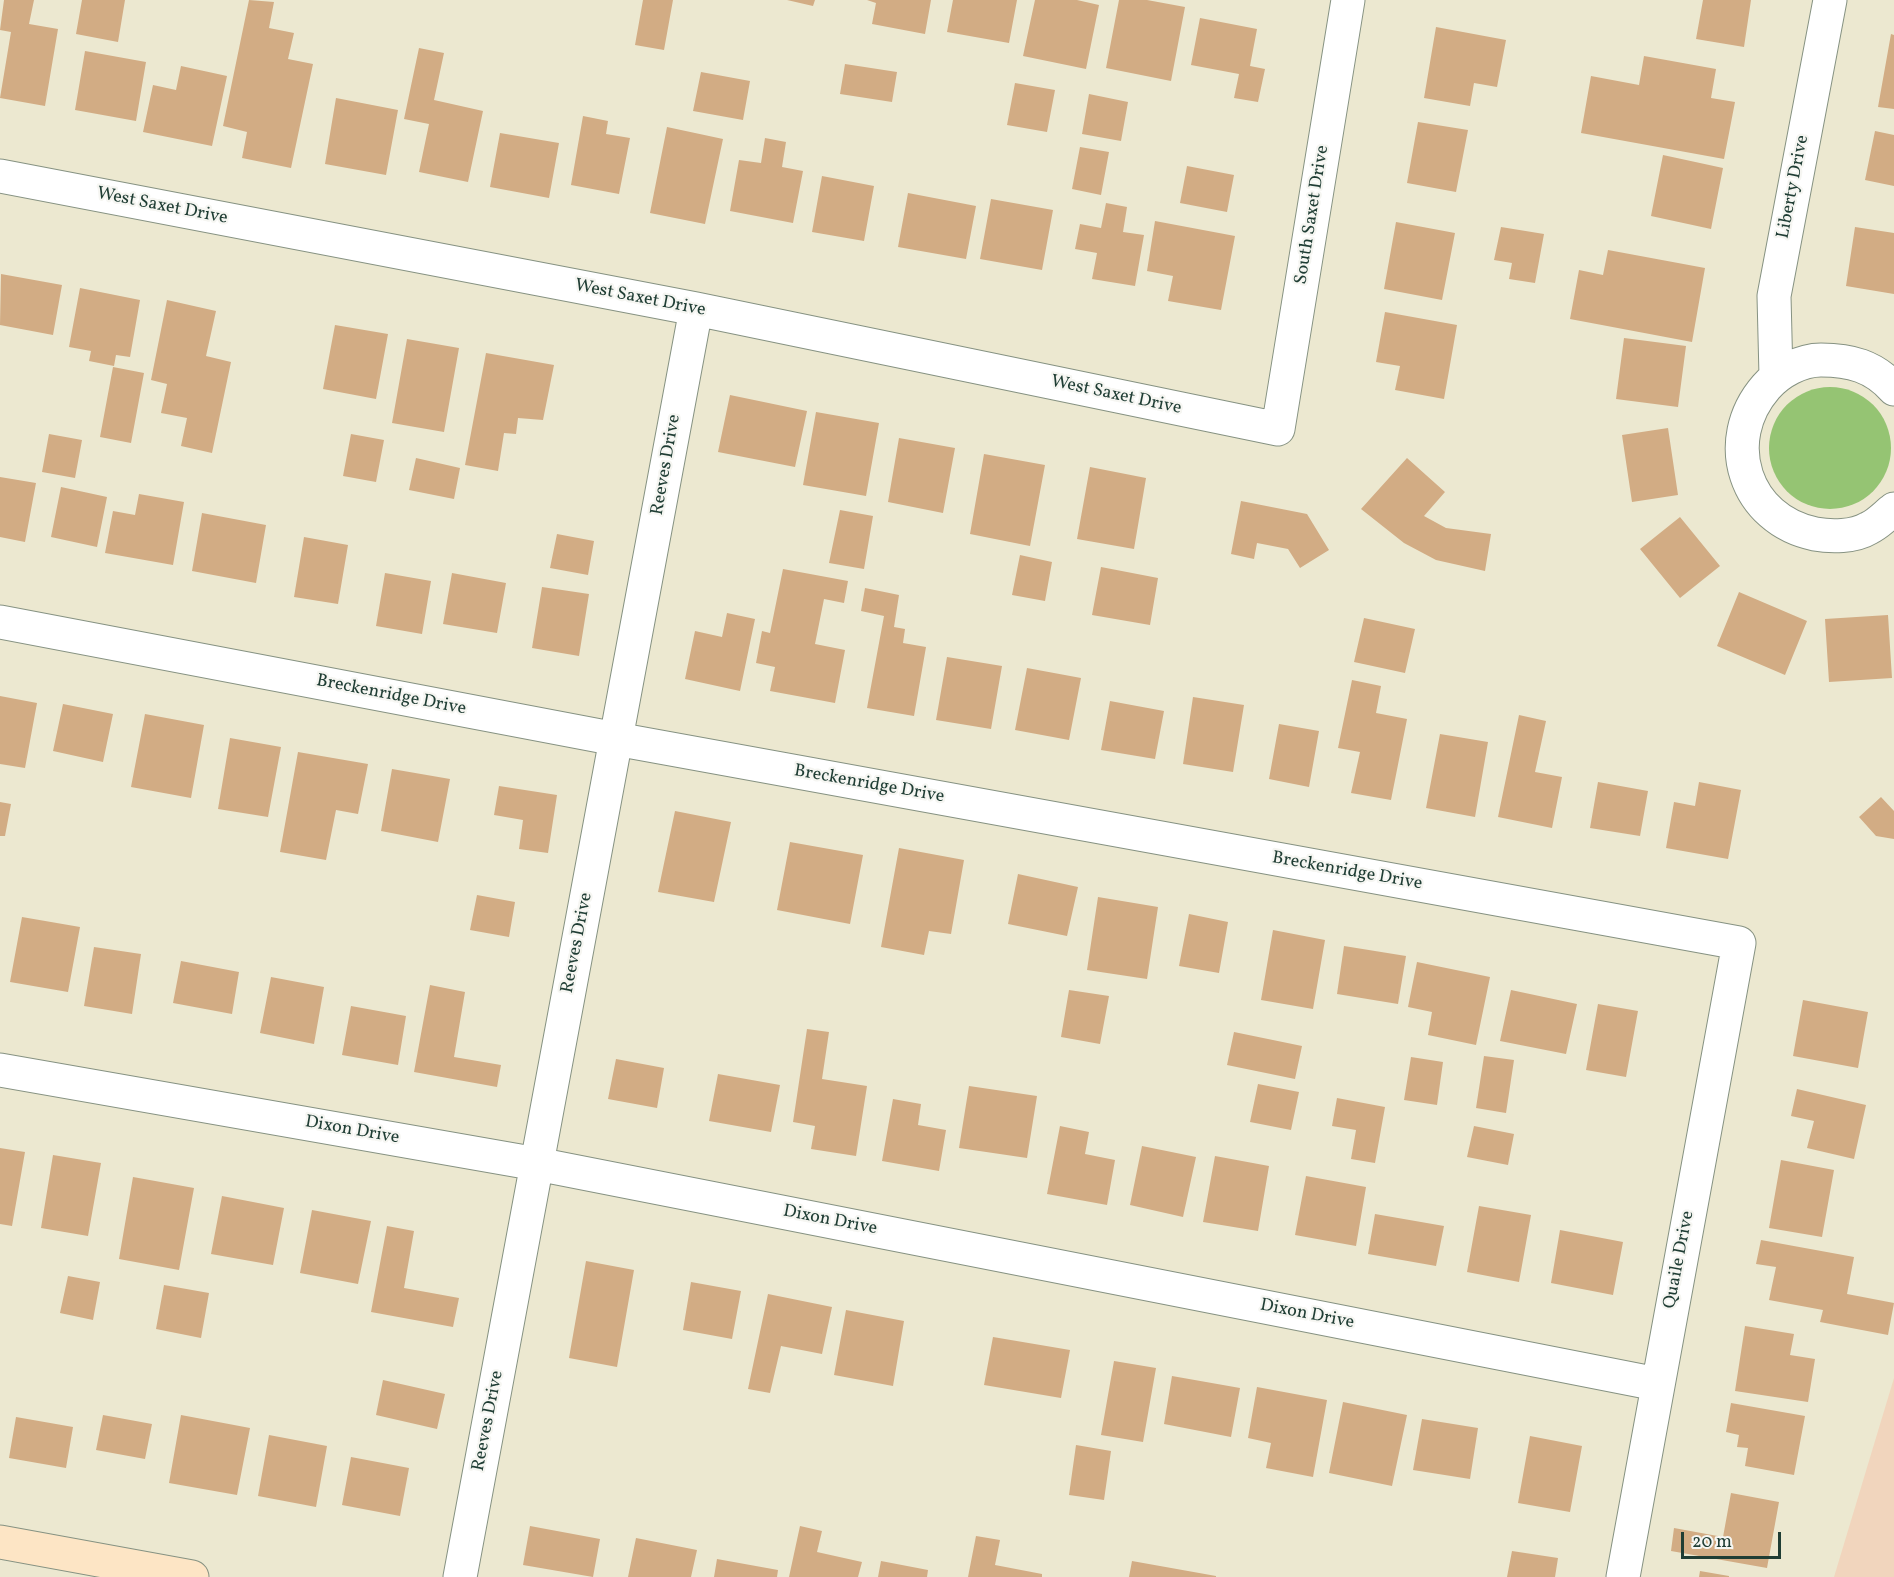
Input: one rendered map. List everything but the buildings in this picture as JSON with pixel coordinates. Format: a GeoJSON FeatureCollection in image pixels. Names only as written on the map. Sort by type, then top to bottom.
{"type":"FeatureCollection","features":[{"type":"Feature","properties":{"kind":"street","name":"South Saxet Drive"},"geometry":{"type":"LineString","coordinates":[[1278,429],[1348,0]]}},
{"type":"Feature","properties":{"kind":"street","name":"Liberty Drive"},"geometry":{"type":"LineString","coordinates":[[1776,376],[1774,296],[1830,0]]}},
{"type":"Feature","properties":{"kind":"street","name":"West Saxet Drive"},"geometry":{"type":"LineString","coordinates":[[0,176],[696,309],[1278,429]]}},
{"type":"Feature","properties":{"kind":"street","name":"Reeves Drive"},"geometry":{"type":"LineString","coordinates":[[460,1577],[696,309]]}},
{"type":"Feature","properties":{"kind":"street"},"geometry":{"type":"LineString","coordinates":[[1894,389],[1881,374],[1847,360],[1810,360],[1776,376],[1752,404],[1741,439],[1745,476],[1764,508],[1795,530],[1831,537],[1868,529],[1894,509]]}},
{"type":"Feature","properties":{"kind":"street","name":"Breckenridge Drive"},"geometry":{"type":"LineString","coordinates":[[0,622],[616,739],[1739,943]]}},
{"type":"Feature","properties":{"kind":"street","name":"Quaile Drive"},"geometry":{"type":"LineString","coordinates":[[1623,1577],[1739,943]]}},
{"type":"Feature","properties":{"kind":"street","name":"Dixon Drive"},"geometry":{"type":"LineString","coordinates":[[0,1070],[537,1164],[1657,1384]]}},
{"type":"Feature","properties":{"kind":"street"},"geometry":{"type":"LineString","coordinates":[[0,1542],[192,1577]]}},
{"type":"Feature","properties":{"kind":"shaded area"},"geometry":{"type":"Polygon","coordinates":[[[1894,1378],[1894,1577],[1834,1577],[1894,1378]]]}},
{"type":"Feature","properties":{"kind":"green space"},"geometry":{"type":"Polygon","coordinates":[[[1830,387],[1853,392],[1864,397],[1873,405],[1881,414],[1886,425],[1891,448],[1886,471],[1881,482],[1873,491],[1864,499],[1853,504],[1830,509],[1807,504],[1796,499],[1787,491],[1779,482],[1774,471],[1769,448],[1774,425],[1779,414],[1787,405],[1796,397],[1807,392],[1830,387]]]}}]}
